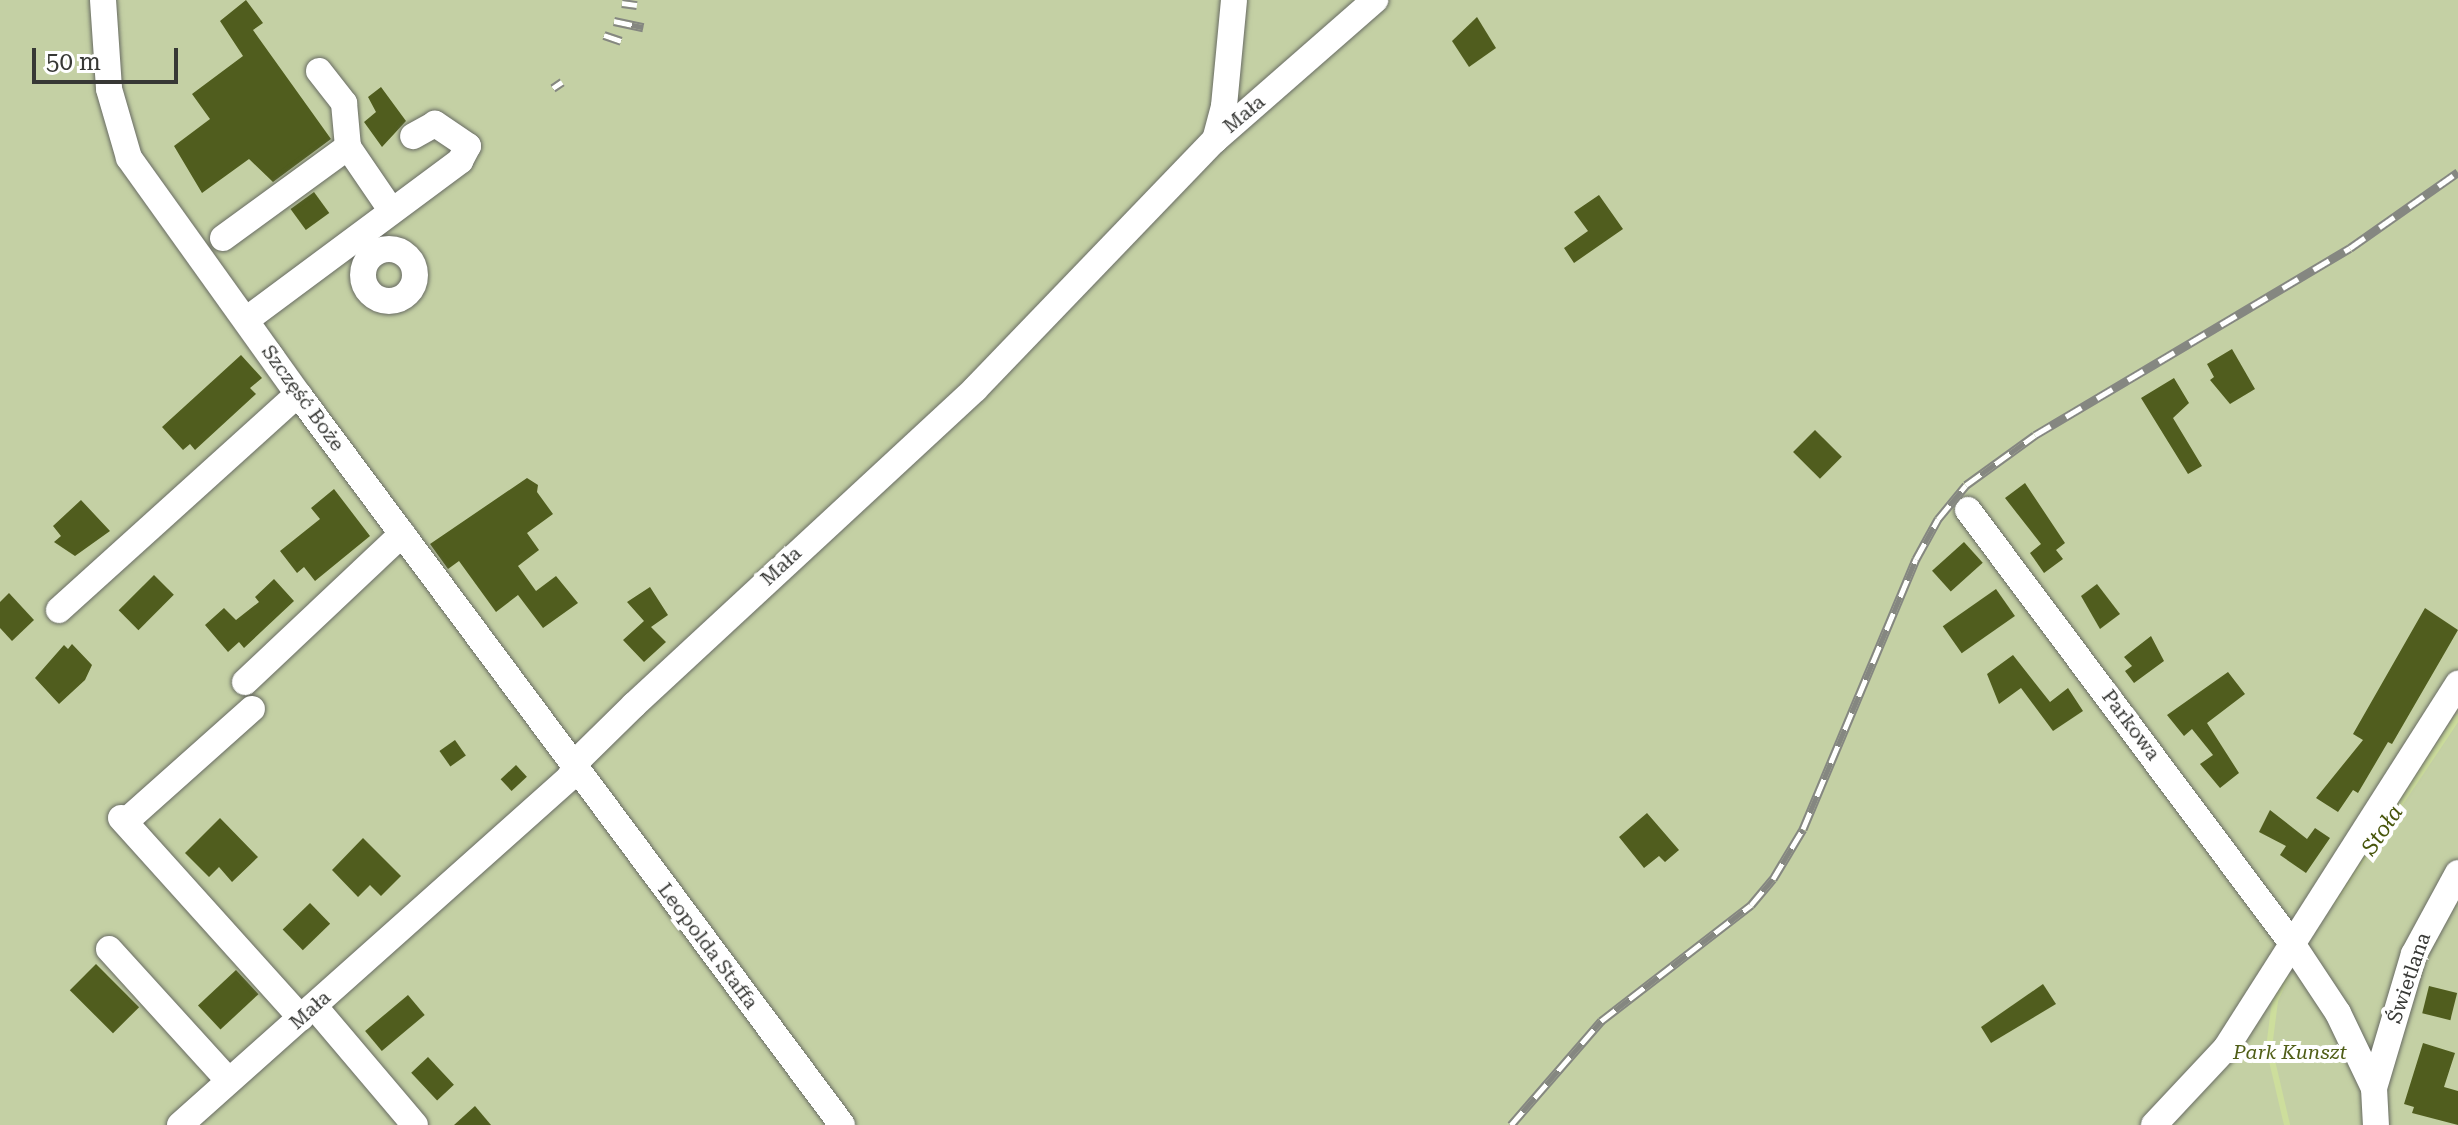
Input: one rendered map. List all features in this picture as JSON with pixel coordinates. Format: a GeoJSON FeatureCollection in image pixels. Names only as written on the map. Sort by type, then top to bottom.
{"type":"FeatureCollection","features":[{"type":"Feature","properties":{"kind":"street","name":"Szczęść Boże"},"geometry":{"type":"LineString","coordinates":[[103,0],[109,89],[129,158],[298,394],[575,766]]}},
{"type":"Feature","properties":{"kind":"street"},"geometry":{"type":"LineString","coordinates":[[1215,140],[1224,106],[1234,0]]}},
{"type":"Feature","properties":{"kind":"street","name":"Mała"},"geometry":{"type":"LineString","coordinates":[[180,1125],[569,778],[575,766],[729,614],[975,389],[1215,140],[1375,0]]}},
{"type":"Feature","properties":{"kind":"street"},"geometry":{"type":"LineString","coordinates":[[319,71],[344,103],[348,147],[391,210]]}},
{"type":"Feature","properties":{"kind":"street"},"geometry":{"type":"LineString","coordinates":[[246,320],[460,161],[468,146],[435,124],[413,136]]}},
{"type":"Feature","properties":{"kind":"street"},"geometry":{"type":"LineString","coordinates":[[223,238],[348,147]]}},
{"type":"Feature","properties":{"kind":"street"},"geometry":{"type":"LineString","coordinates":[[331,255],[366,264]]}},
{"type":"Feature","properties":{"kind":"street"},"geometry":{"type":"LineString","coordinates":[[59,610],[298,394]]}},
{"type":"Feature","properties":{"kind":"street","name":"Parkowa"},"geometry":{"type":"LineString","coordinates":[[1968,510],[2291,942],[2338,1013],[2374,1088],[2376,1125]]}},
{"type":"Feature","properties":{"kind":"street"},"geometry":{"type":"LineString","coordinates":[[245,682],[402,534]]}},
{"type":"Feature","properties":{"kind":"street"},"geometry":{"type":"LineString","coordinates":[[2154,1125],[2226,1048],[2291,942],[2403,777],[2458,684]]}},
{"type":"Feature","properties":{"kind":"street"},"geometry":{"type":"LineString","coordinates":[[252,709],[123,820],[415,1125]]}},
{"type":"Feature","properties":{"kind":"street","name":"Leopolda Staffa"},"geometry":{"type":"LineString","coordinates":[[575,766],[842,1125]]}},
{"type":"Feature","properties":{"kind":"street","name":"Świetlana"},"geometry":{"type":"LineString","coordinates":[[2374,1088],[2419,941],[2458,873]]}},
{"type":"Feature","properties":{"kind":"street"},"geometry":{"type":"LineString","coordinates":[[109,949],[229,1081]]}},
{"type":"Feature","properties":{"kind":"green space","name":"Park Kunszt"},"geometry":{"type":"Polygon","coordinates":[[[0,0],[2458,0],[2458,1125],[0,1125],[0,0]]]}},
{"type":"Feature","properties":{"kind":"building"},"geometry":{"type":"Polygon","coordinates":[[[246,0],[263,23],[253,30],[331,139],[273,182],[249,159],[202,193],[174,146],[210,119],[192,94],[243,56],[220,21],[246,0]]]}},
{"type":"Feature","properties":{"kind":"building"},"geometry":{"type":"Polygon","coordinates":[[[1477,17],[1496,48],[1469,67],[1452,41],[1477,17]]]}},
{"type":"Feature","properties":{"kind":"building"},"geometry":{"type":"Polygon","coordinates":[[[381,87],[406,121],[382,147],[364,122],[376,112],[368,97],[381,87]]]}},
{"type":"Feature","properties":{"kind":"building"},"geometry":{"type":"Polygon","coordinates":[[[314,192],[329,213],[306,230],[291,209],[314,192]]]}},
{"type":"Feature","properties":{"kind":"building"},"geometry":{"type":"Polygon","coordinates":[[[1599,195],[1623,229],[1574,263],[1564,248],[1588,231],[1574,212],[1599,195]]]}},
{"type":"Feature","properties":{"kind":"building"},"geometry":{"type":"Polygon","coordinates":[[[2232,349],[2255,389],[2230,404],[2210,380],[2214,377],[2207,364],[2232,349]]]}},
{"type":"Feature","properties":{"kind":"building"},"geometry":{"type":"Polygon","coordinates":[[[241,355],[262,378],[250,388],[256,394],[195,450],[190,444],[183,450],[162,427],[241,355]]]}},
{"type":"Feature","properties":{"kind":"building"},"geometry":{"type":"Polygon","coordinates":[[[2174,378],[2189,403],[2173,418],[2202,466],[2188,474],[2141,398],[2174,378]]]}},
{"type":"Feature","properties":{"kind":"building"},"geometry":{"type":"Polygon","coordinates":[[[1815,430],[1842,457],[1820,479],[1793,452],[1815,430]]]}},
{"type":"Feature","properties":{"kind":"building"},"geometry":{"type":"Polygon","coordinates":[[[527,478],[538,485],[537,492],[553,514],[527,533],[539,550],[518,566],[536,591],[556,576],[578,603],[543,628],[518,595],[496,612],[459,561],[448,569],[430,544],[527,478]]]}},
{"type":"Feature","properties":{"kind":"building"},"geometry":{"type":"Polygon","coordinates":[[[2025,483],[2065,543],[2056,550],[2063,559],[2044,573],[2030,553],[2041,544],[2005,498],[2025,483]]]}},
{"type":"Feature","properties":{"kind":"building"},"geometry":{"type":"Polygon","coordinates":[[[334,489],[370,536],[315,581],[304,567],[297,573],[280,551],[320,519],[311,508],[334,489]]]}},
{"type":"Feature","properties":{"kind":"building"},"geometry":{"type":"Polygon","coordinates":[[[81,500],[110,531],[75,556],[54,542],[61,536],[53,526],[81,500]]]}},
{"type":"Feature","properties":{"kind":"building"},"geometry":{"type":"Polygon","coordinates":[[[1964,542],[1983,563],[1951,592],[1932,571],[1964,542]]]}},
{"type":"Feature","properties":{"kind":"building"},"geometry":{"type":"Polygon","coordinates":[[[154,575],[174,595],[138,630],[119,610],[154,575]]]}},
{"type":"Feature","properties":{"kind":"building"},"geometry":{"type":"Polygon","coordinates":[[[274,579],[294,601],[244,648],[239,642],[228,652],[205,625],[224,608],[236,620],[259,602],[255,597],[274,579]]]}},
{"type":"Feature","properties":{"kind":"building"},"geometry":{"type":"Polygon","coordinates":[[[2097,584],[2120,614],[2100,629],[2081,596],[2097,584]]]}},
{"type":"Feature","properties":{"kind":"building"},"geometry":{"type":"Polygon","coordinates":[[[650,587],[668,615],[651,627],[666,642],[644,662],[623,640],[644,621],[627,602],[650,587]]]}},
{"type":"Feature","properties":{"kind":"building"},"geometry":{"type":"Polygon","coordinates":[[[1996,589],[2015,616],[1962,653],[1943,626],[1996,589]]]}},
{"type":"Feature","properties":{"kind":"building"},"geometry":{"type":"Polygon","coordinates":[[[9,593],[34,620],[12,641],[0,628],[0,602],[9,593]]]}},
{"type":"Feature","properties":{"kind":"building"},"geometry":{"type":"Polygon","coordinates":[[[2425,608],[2458,630],[2392,744],[2388,742],[2358,793],[2353,790],[2338,812],[2316,798],[2363,740],[2353,734],[2425,608]]]}},
{"type":"Feature","properties":{"kind":"building"},"geometry":{"type":"Polygon","coordinates":[[[2151,636],[2164,661],[2134,683],[2125,671],[2132,666],[2124,657],[2151,636]]]}},
{"type":"Feature","properties":{"kind":"building"},"geometry":{"type":"Polygon","coordinates":[[[72,644],[92,665],[85,680],[59,704],[35,678],[64,645],[68,649],[72,644]]]}},
{"type":"Feature","properties":{"kind":"building"},"geometry":{"type":"Polygon","coordinates":[[[2013,655],[2050,702],[2068,688],[2083,711],[2053,731],[2021,688],[1999,704],[1987,674],[2013,655]]]}},
{"type":"Feature","properties":{"kind":"building"},"geometry":{"type":"Polygon","coordinates":[[[2228,672],[2245,694],[2207,723],[2239,773],[2220,788],[2200,764],[2213,755],[2192,729],[2184,736],[2167,715],[2228,672]]]}},
{"type":"Feature","properties":{"kind":"building"},"geometry":{"type":"Polygon","coordinates":[[[455,740],[466,756],[450,766],[439,751],[455,740]]]}},
{"type":"Feature","properties":{"kind":"building"},"geometry":{"type":"Polygon","coordinates":[[[516,765],[527,777],[512,791],[501,779],[516,765]]]}},
{"type":"Feature","properties":{"kind":"building"},"geometry":{"type":"Polygon","coordinates":[[[2270,810],[2307,839],[2315,828],[2330,838],[2306,873],[2280,855],[2286,846],[2259,832],[2270,810]]]}},
{"type":"Feature","properties":{"kind":"building"},"geometry":{"type":"Polygon","coordinates":[[[1647,813],[1679,850],[1665,862],[1659,856],[1644,868],[1619,837],[1647,813]]]}},
{"type":"Feature","properties":{"kind":"building"},"geometry":{"type":"Polygon","coordinates":[[[220,818],[258,857],[232,882],[219,867],[209,877],[185,853],[220,818]]]}},
{"type":"Feature","properties":{"kind":"building"},"geometry":{"type":"Polygon","coordinates":[[[363,838],[401,876],[381,896],[370,885],[358,897],[332,870],[363,838]]]}},
{"type":"Feature","properties":{"kind":"building"},"geometry":{"type":"Polygon","coordinates":[[[310,903],[330,924],[303,950],[283,929],[310,903]]]}},
{"type":"Feature","properties":{"kind":"building"},"geometry":{"type":"Polygon","coordinates":[[[96,964],[139,1007],[113,1033],[70,990],[96,964]]]}},
{"type":"Feature","properties":{"kind":"building"},"geometry":{"type":"Polygon","coordinates":[[[236,970],[259,994],[220,1030],[198,1005],[236,970]]]}},
{"type":"Feature","properties":{"kind":"building"},"geometry":{"type":"Polygon","coordinates":[[[2043,984],[2056,1004],[1991,1043],[1981,1027],[2043,984]]]}},
{"type":"Feature","properties":{"kind":"building"},"geometry":{"type":"Polygon","coordinates":[[[2429,986],[2457,993],[2450,1020],[2422,1013],[2429,986]]]}},
{"type":"Feature","properties":{"kind":"building"},"geometry":{"type":"Polygon","coordinates":[[[408,995],[425,1015],[382,1051],[365,1031],[408,995]]]}},
{"type":"Feature","properties":{"kind":"building"},"geometry":{"type":"Polygon","coordinates":[[[2423,1043],[2455,1053],[2444,1087],[2458,1091],[2458,1125],[2412,1113],[2414,1107],[2404,1104],[2423,1043]]]}},
{"type":"Feature","properties":{"kind":"building"},"geometry":{"type":"Polygon","coordinates":[[[428,1057],[454,1085],[437,1100],[411,1073],[428,1057]]]}},
{"type":"Feature","properties":{"kind":"building"},"geometry":{"type":"Polygon","coordinates":[[[475,1106],[491,1125],[454,1125],[475,1106]]]}},
{"type":"Feature","properties":{"kind":"waterway","name":"Stoła"},"geometry":{"type":"LineString","coordinates":[[2333,903],[2458,717]]}},
{"type":"Feature","properties":{"kind":"waterway","name":"Stoła"},"geometry":{"type":"LineString","coordinates":[[2286,977],[2275,1001],[2269,1048],[2287,1125]]}},
{"type":"Feature","properties":{"kind":"railway"},"geometry":{"type":"LineString","coordinates":[[622,3],[637,5]]}},
{"type":"Feature","properties":{"kind":"railway"},"geometry":{"type":"LineString","coordinates":[[614,21],[643,27]]}},
{"type":"Feature","properties":{"kind":"railway"},"geometry":{"type":"LineString","coordinates":[[604,35],[621,41]]}},
{"type":"Feature","properties":{"kind":"railway"},"geometry":{"type":"LineString","coordinates":[[553,88],[562,82]]}},
{"type":"Feature","properties":{"kind":"railway"},"geometry":{"type":"LineString","coordinates":[[1511,1125],[1601,1021],[1751,905],[1773,879],[1803,829],[1916,559],[1938,519],[1966,485],[2035,435],[2350,248],[2458,172]]}}]}
